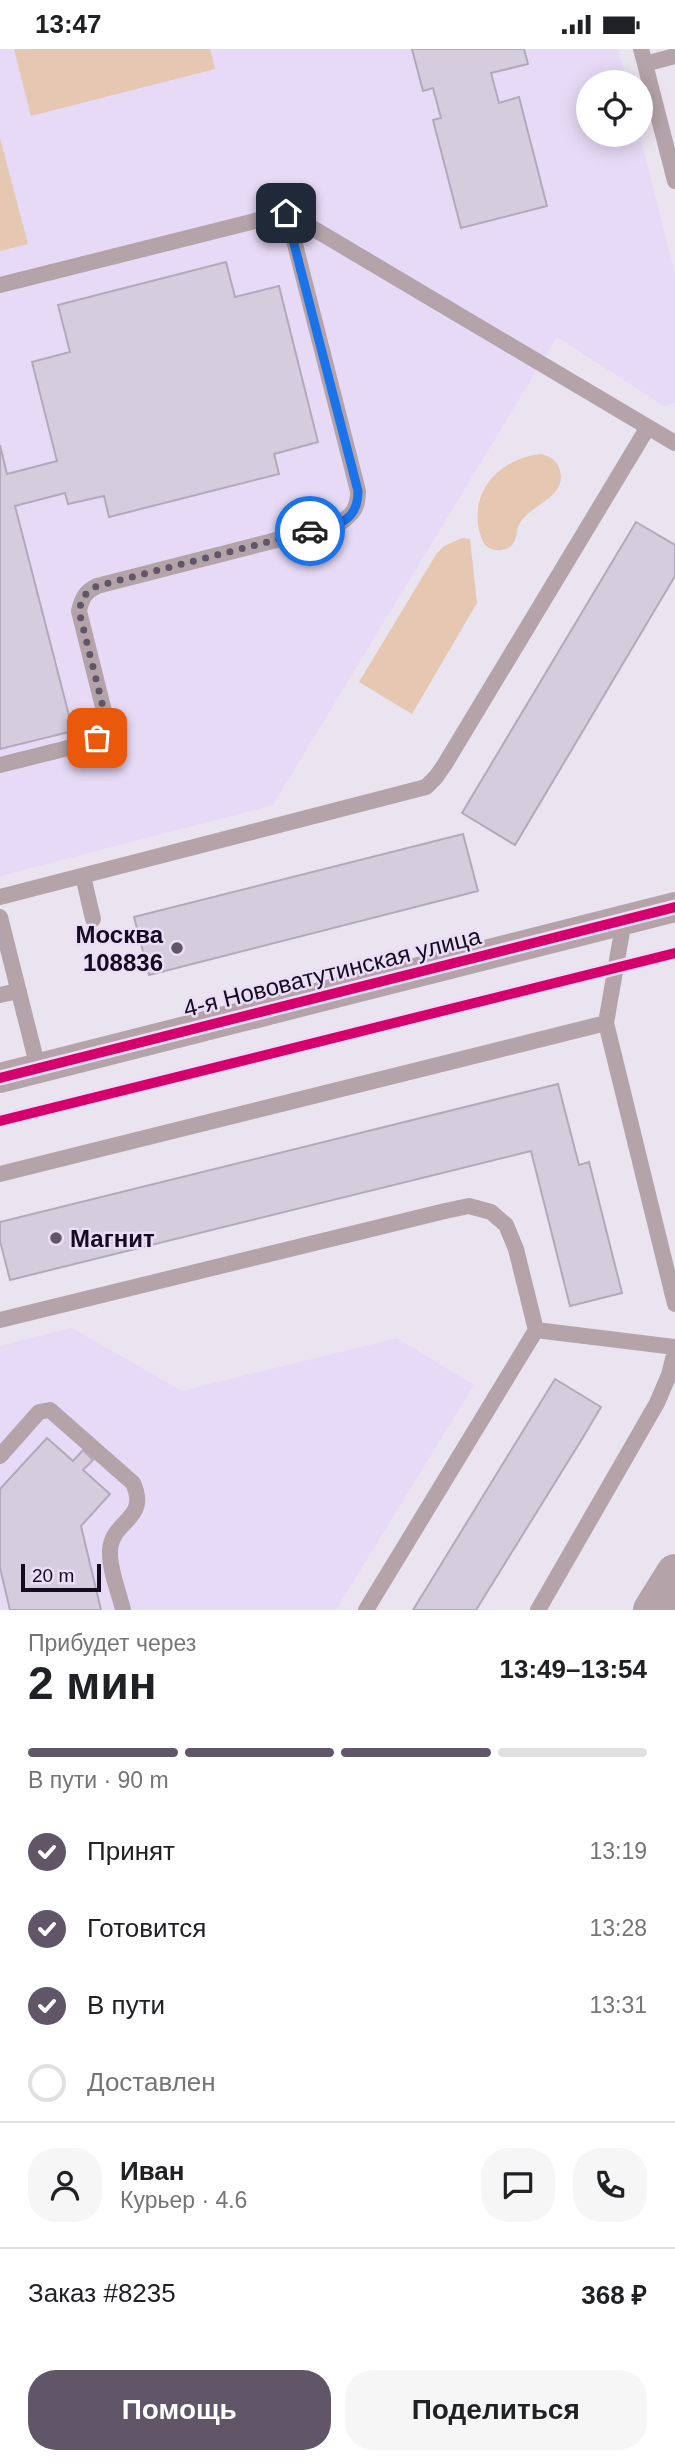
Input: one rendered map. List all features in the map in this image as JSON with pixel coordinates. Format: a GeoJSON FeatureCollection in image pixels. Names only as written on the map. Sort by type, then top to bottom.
{"type":"FeatureCollection","features":[{"type":"Feature","properties":{"kind":"street","name":"4-я Нововатутинская улица"},"geometry":{"type":"LineString","coordinates":[[0,1078],[675,907]]}},
{"type":"Feature","properties":{"kind":"street"},"geometry":{"type":"LineString","coordinates":[[652,1610],[675,1573]]}},
{"type":"Feature","properties":{"kind":"lane"},"geometry":{"type":"LineString","coordinates":[[675,56],[643,56],[675,181]]}},
{"type":"Feature","properties":{"kind":"lane"},"geometry":{"type":"LineString","coordinates":[[0,285],[286,213],[675,443]]}},
{"type":"Feature","properties":{"kind":"lane"},"geometry":{"type":"LineString","coordinates":[[0,765],[84,744],[97,738],[104,729],[106,719],[79,611],[81,599],[86,592],[97,586],[339,524],[352,515],[358,504],[358,491],[286,213]]}},
{"type":"Feature","properties":{"kind":"lane"},"geometry":{"type":"LineString","coordinates":[[0,897],[426,787],[445,764],[648,427]]}},
{"type":"Feature","properties":{"kind":"lane"},"geometry":{"type":"LineString","coordinates":[[83,876],[93,919]]}},
{"type":"Feature","properties":{"kind":"lane"},"geometry":{"type":"LineString","coordinates":[[0,917],[38,1068]]}},
{"type":"Feature","properties":{"kind":"lane"},"geometry":{"type":"LineString","coordinates":[[624,919],[606,1023],[675,1304]]}},
{"type":"Feature","properties":{"kind":"lane"},"geometry":{"type":"LineString","coordinates":[[0,995],[19,991]]}},
{"type":"Feature","properties":{"kind":"lane"},"geometry":{"type":"LineString","coordinates":[[0,1174],[606,1023]]}},
{"type":"Feature","properties":{"kind":"lane"},"geometry":{"type":"LineString","coordinates":[[0,1320],[469,1206],[491,1212],[506,1225],[516,1249],[536,1330],[366,1610]]}},
{"type":"Feature","properties":{"kind":"lane"},"geometry":{"type":"LineString","coordinates":[[536,1330],[675,1349],[669,1375],[657,1403],[538,1610]]}},
{"type":"Feature","properties":{"kind":"lane"},"geometry":{"type":"LineString","coordinates":[[0,1456],[39,1412],[50,1410],[134,1483],[138,1505],[116,1533],[110,1550],[123,1610]]}},
{"type":"Feature","properties":{"kind":"shaded area"},"geometry":{"type":"Polygon","coordinates":[[[0,49],[618,49],[624,70],[576,70],[576,147],[643,147],[675,273],[675,403],[664,406],[557,337],[273,805],[0,876],[0,49]]]}},
{"type":"Feature","properties":{"kind":"shaded area"},"geometry":{"type":"Polygon","coordinates":[[[14,49],[210,49],[215,69],[31,116],[14,49]]]}},
{"type":"Feature","properties":{"kind":"shaded area"},"geometry":{"type":"Polygon","coordinates":[[[0,138],[28,244],[0,251],[0,138]]]}},
{"type":"Feature","properties":{"kind":"shaded area"},"geometry":{"type":"Polygon","coordinates":[[[542,454],[558,465],[561,480],[558,487],[547,500],[525,516],[510,547],[500,550],[489,548],[483,541],[478,525],[478,511],[486,486],[504,467],[528,456],[542,454]]]}},
{"type":"Feature","properties":{"kind":"shaded area"},"geometry":{"type":"Polygon","coordinates":[[[462,538],[470,539],[477,603],[412,714],[359,682],[437,553],[444,546],[462,538]]]}},
{"type":"Feature","properties":{"kind":"shaded area"},"geometry":{"type":"Polygon","coordinates":[[[72,1328],[182,1391],[397,1338],[474,1385],[336,1610],[0,1610],[0,1346],[72,1328]]]}},
{"type":"Feature","properties":{"kind":"building"},"geometry":{"type":"Polygon","coordinates":[[[412,49],[524,49],[528,64],[491,73],[499,103],[519,97],[547,206],[461,228],[433,120],[441,118],[433,88],[423,91],[412,49]]]}},
{"type":"Feature","properties":{"kind":"building"},"geometry":{"type":"Polygon","coordinates":[[[226,262],[235,297],[279,286],[318,442],[274,454],[279,474],[109,517],[104,496],[68,504],[65,493],[15,506],[73,731],[0,749],[0,445],[7,474],[57,461],[32,362],[70,352],[58,305],[226,262]]]}},
{"type":"Feature","properties":{"kind":"building"},"geometry":{"type":"Polygon","coordinates":[[[636,522],[675,545],[675,576],[515,845],[462,813],[636,522]]]}},
{"type":"Feature","properties":{"kind":"building"},"geometry":{"type":"Polygon","coordinates":[[[463,834],[478,891],[149,975],[134,917],[463,834]]]}},
{"type":"Feature","properties":{"kind":"building"},"geometry":{"type":"Polygon","coordinates":[[[558,1084],[579,1165],[589,1162],[622,1293],[570,1306],[531,1151],[10,1280],[0,1241],[0,1222],[558,1084]]]}},
{"type":"Feature","properties":{"kind":"building"},"geometry":{"type":"Polygon","coordinates":[[[555,1379],[601,1407],[582,1439],[476,1610],[413,1610],[555,1379]]]}},
{"type":"Feature","properties":{"kind":"building"},"geometry":{"type":"Polygon","coordinates":[[[47,1438],[73,1461],[83,1450],[93,1460],[83,1470],[110,1494],[81,1526],[101,1610],[10,1610],[0,1568],[0,1489],[47,1438]]]}},
{"type":"Feature","properties":{"kind":"cycle path"},"geometry":{"type":"LineString","coordinates":[[0,1078],[675,907]]}},
{"type":"Feature","properties":{"kind":"cycle path"},"geometry":{"type":"LineString","coordinates":[[0,1121],[675,953]]}},
{"type":"Feature","properties":{"kind":"way so far"},"geometry":{"type":"LineString","coordinates":[[97,738],[104,729],[106,719],[79,611],[81,599],[86,592],[97,586],[310,531]]}},
{"type":"Feature","properties":{"kind":"place","name":"Москва 108836"},"geometry":{"type":"Point","coordinates":[177,948]}},
{"type":"Feature","properties":{"kind":"place","name":"Магнит"},"geometry":{"type":"Point","coordinates":[56,1238]}},
{"type":"Feature","properties":{"kind":"route"},"geometry":{"type":"LineString","coordinates":[[286,213],[358,491],[358,504],[352,515],[339,524],[310,531]]}}]}
